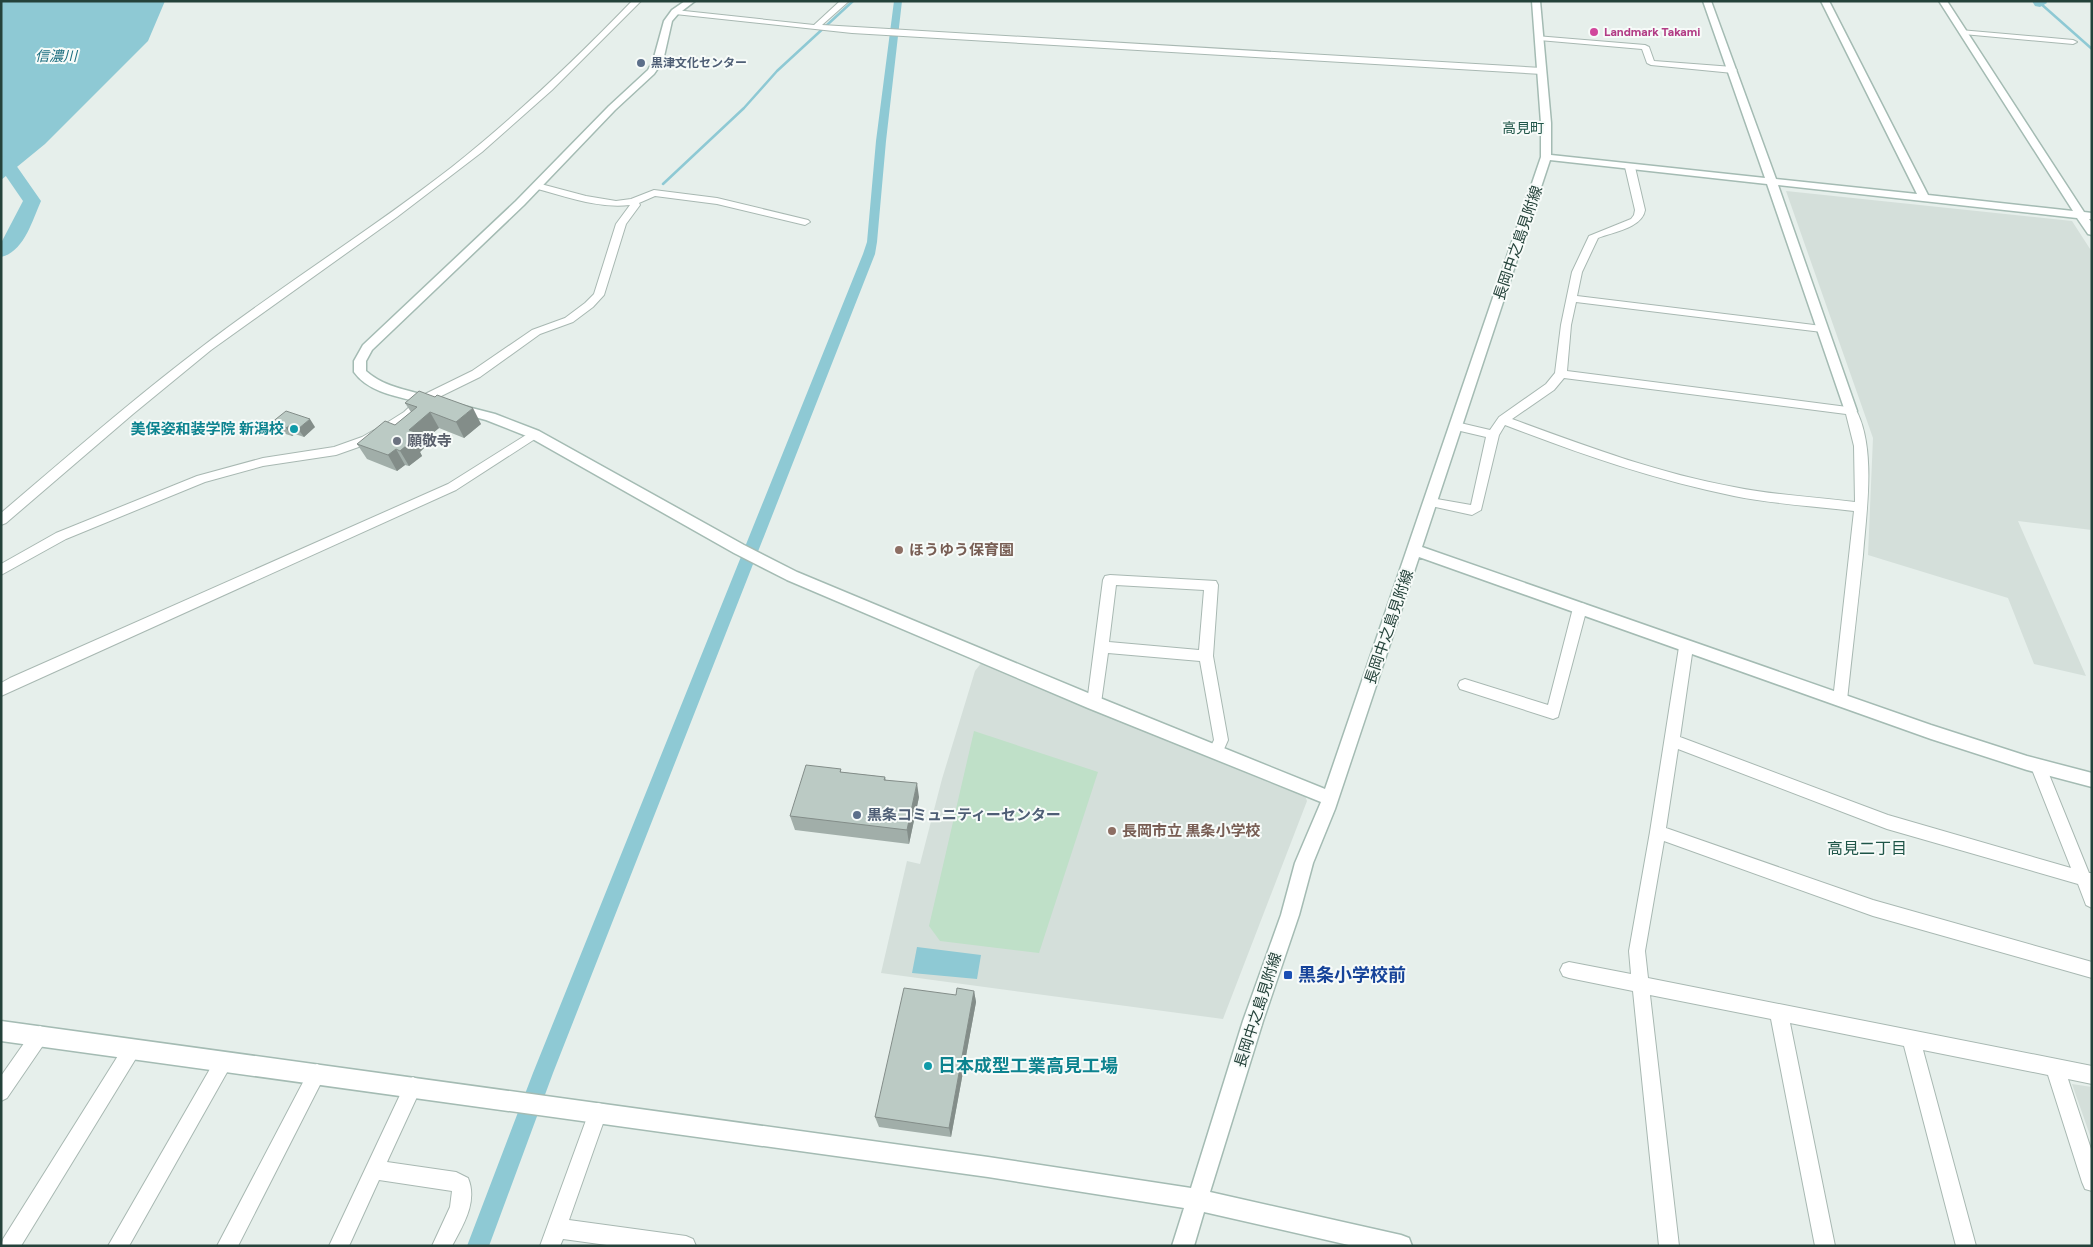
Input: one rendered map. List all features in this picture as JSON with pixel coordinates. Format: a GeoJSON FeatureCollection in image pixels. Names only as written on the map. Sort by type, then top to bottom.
{"type":"FeatureCollection","features":[{"type":"Feature","properties":{"kind":"street"},"geometry":{"type":"LineString","coordinates":[[1,520],[194,358],[468,159],[540,98],[637,1]]}},
{"type":"Feature","properties":{"kind":"street"},"geometry":{"type":"LineString","coordinates":[[691,1],[675,12],[665,27],[656,66],[612,108],[537,186],[377,337],[360,361],[360,372],[365,378],[381,386],[490,417],[534,434],[739,549],[792,576],[1094,703],[1329,798]]}},
{"type":"Feature","properties":{"kind":"street"},"geometry":{"type":"LineString","coordinates":[[816,27],[845,1]]}},
{"type":"Feature","properties":{"kind":"street","name":"長岡中之島見附線"},"geometry":{"type":"LineString","coordinates":[[1183,1246],[1199,1200],[1253,1022],[1290,915],[1304,864],[1327,809],[1329,798],[1416,550],[1546,157],[1546,123],[1536,1]]}},
{"type":"Feature","properties":{"kind":"street"},"geometry":{"type":"LineString","coordinates":[[1707,1],[1733,70],[1856,425],[1862,466],[1861,507],[1840,700]]}},
{"type":"Feature","properties":{"kind":"street"},"geometry":{"type":"LineString","coordinates":[[1825,1],[1924,198]]}},
{"type":"Feature","properties":{"kind":"street"},"geometry":{"type":"LineString","coordinates":[[1943,1],[2086,215],[2092,232]]}},
{"type":"Feature","properties":{"kind":"street"},"geometry":{"type":"LineString","coordinates":[[675,12],[816,27],[1542,71]]}},
{"type":"Feature","properties":{"kind":"street"},"geometry":{"type":"LineString","coordinates":[[1963,32],[2073,42]]}},
{"type":"Feature","properties":{"kind":"street"},"geometry":{"type":"LineString","coordinates":[[1539,38],[1645,47],[1651,63],[1733,70]]}},
{"type":"Feature","properties":{"kind":"street"},"geometry":{"type":"LineString","coordinates":[[1546,157],[2086,215]]}},
{"type":"Feature","properties":{"kind":"street"},"geometry":{"type":"LineString","coordinates":[[1431,502],[1472,510],[1477,507],[1493,435],[1503,420],[1542,393],[1561,374],[1571,298],[1577,272],[1594,236],[1634,222],[1640,210],[1630,167]]}},
{"type":"Feature","properties":{"kind":"street"},"geometry":{"type":"LineString","coordinates":[[537,186],[616,204],[633,202],[654,193],[736,204],[768,215],[805,222]]}},
{"type":"Feature","properties":{"kind":"street"},"geometry":{"type":"LineString","coordinates":[[1,570],[61,536],[201,479],[263,462],[336,452],[353,446],[389,427],[408,415],[425,399],[476,374],[536,332],[569,320],[589,305],[599,295],[621,224],[635,205],[633,202]]}},
{"type":"Feature","properties":{"kind":"street"},"geometry":{"type":"LineString","coordinates":[[1571,298],[1822,329]]}},
{"type":"Feature","properties":{"kind":"street"},"geometry":{"type":"LineString","coordinates":[[1561,374],[1851,411]]}},
{"type":"Feature","properties":{"kind":"street"},"geometry":{"type":"LineString","coordinates":[[1503,420],[1577,448],[1661,474],[1702,484],[1735,492],[1861,507]]}},
{"type":"Feature","properties":{"kind":"street"},"geometry":{"type":"LineString","coordinates":[[1456,426],[1493,435]]}},
{"type":"Feature","properties":{"kind":"street"},"geometry":{"type":"LineString","coordinates":[[1,690],[15,682],[452,487],[534,434]]}},
{"type":"Feature","properties":{"kind":"street"},"geometry":{"type":"LineString","coordinates":[[1416,550],[1934,734],[2039,767],[2092,780]]}},
{"type":"Feature","properties":{"kind":"street"},"geometry":{"type":"LineString","coordinates":[[1094,703],[1110,580],[1211,585],[1206,656],[1220,740],[1216,752]]}},
{"type":"Feature","properties":{"kind":"street"},"geometry":{"type":"LineString","coordinates":[[1465,685],[1553,712],[1580,608]]}},
{"type":"Feature","properties":{"kind":"street"},"geometry":{"type":"LineString","coordinates":[[1101,647],[1206,656]]}},
{"type":"Feature","properties":{"kind":"street"},"geometry":{"type":"LineString","coordinates":[[1669,1246],[1637,952],[1673,741],[1686,647]]}},
{"type":"Feature","properties":{"kind":"street"},"geometry":{"type":"LineString","coordinates":[[1673,741],[1887,822],[2088,880]]}},
{"type":"Feature","properties":{"kind":"street"},"geometry":{"type":"LineString","coordinates":[[2039,767],[2088,880],[2092,900]]}},
{"type":"Feature","properties":{"kind":"street"},"geometry":{"type":"LineString","coordinates":[[1658,832],[1873,908],[2092,970]]}},
{"type":"Feature","properties":{"kind":"street"},"geometry":{"type":"LineString","coordinates":[[1570,970],[2092,1074]]}},
{"type":"Feature","properties":{"kind":"street"},"geometry":{"type":"LineString","coordinates":[[1779,1013],[1825,1246]]}},
{"type":"Feature","properties":{"kind":"street"},"geometry":{"type":"LineString","coordinates":[[1,1031],[413,1086],[988,1167],[1199,1200],[1401,1246]]}},
{"type":"Feature","properties":{"kind":"street"},"geometry":{"type":"LineString","coordinates":[[1,1092],[40,1035]]}},
{"type":"Feature","properties":{"kind":"street"},"geometry":{"type":"LineString","coordinates":[[1911,1039],[1966,1246]]}},
{"type":"Feature","properties":{"kind":"street"},"geometry":{"type":"LineString","coordinates":[[10,1246],[132,1049]]}},
{"type":"Feature","properties":{"kind":"street"},"geometry":{"type":"LineString","coordinates":[[118,1246],[224,1061]]}},
{"type":"Feature","properties":{"kind":"street"},"geometry":{"type":"LineString","coordinates":[[2055,1068],[2092,1182]]}},
{"type":"Feature","properties":{"kind":"street"},"geometry":{"type":"LineString","coordinates":[[227,1246],[317,1073]]}},
{"type":"Feature","properties":{"kind":"street"},"geometry":{"type":"LineString","coordinates":[[339,1246],[413,1086]]}},
{"type":"Feature","properties":{"kind":"street"},"geometry":{"type":"LineString","coordinates":[[598,1112],[553,1237],[686,1246]]}},
{"type":"Feature","properties":{"kind":"street"},"geometry":{"type":"LineString","coordinates":[[375,1170],[456,1182],[462,1185],[464,1192],[462,1201],[442,1246]]}},
{"type":"Feature","properties":{"kind":"shaded area"},"geometry":{"type":"Polygon","coordinates":[[[1786,191],[2072,221],[2092,252],[2092,530],[2018,521],[2086,676],[2034,664],[2008,598],[1868,555],[1873,438],[1786,191]]]}},
{"type":"Feature","properties":{"kind":"shaded area","name":"長岡市立 黒条小学校"},"geometry":{"type":"Polygon","coordinates":[[[982,662],[1304,793],[1307,801],[1223,1019],[881,973],[907,861],[920,864],[942,779],[975,671],[982,662]]]}},
{"type":"Feature","properties":{"kind":"shaded area"},"geometry":{"type":"Polygon","coordinates":[[[2072,1084],[2092,1087],[2092,1141],[2072,1084]]]}},
{"type":"Feature","properties":{"kind":"green space"},"geometry":{"type":"Polygon","coordinates":[[[974,731],[1098,772],[1039,953],[940,941],[929,926],[974,731]]]}},
{"type":"Feature","properties":{"kind":"water","name":"信濃川"},"geometry":{"type":"Polygon","coordinates":[[[1,1],[165,1],[148,41],[45,144],[1,180],[1,1]]]}},
{"type":"Feature","properties":{"kind":"water"},"geometry":{"type":"Polygon","coordinates":[[[917,947],[981,955],[977,979],[912,973],[917,947]]]}},
{"type":"Feature","properties":{"kind":"building"},"geometry":{"type":"Polygon","coordinates":[[[419,391],[435,397],[437,395],[473,408],[456,422],[430,412],[409,430],[415,432],[408,438],[413,440],[400,451],[396,449],[388,455],[357,444],[385,421],[395,425],[417,407],[405,403],[419,391]]]}},
{"type":"Feature","properties":{"kind":"building"},"geometry":{"type":"Polygon","coordinates":[[[286,411],[310,419],[298,429],[289,426],[286,428],[271,423],[286,411]]]}},
{"type":"Feature","properties":{"kind":"building","name":"黒条コミュニティーセンター"},"geometry":{"type":"Polygon","coordinates":[[[806,765],[841,769],[840,772],[885,777],[884,780],[917,783],[907,830],[790,816],[806,765]]]}},
{"type":"Feature","properties":{"kind":"building","name":"日本成型工業高見工場"},"geometry":{"type":"Polygon","coordinates":[[[904,988],[956,995],[957,988],[974,991],[949,1128],[875,1117],[904,988]]]}},
{"type":"Feature","properties":{"kind":"waterway"},"geometry":{"type":"LineString","coordinates":[[663,184],[744,108],[777,71],[853,1]]}},
{"type":"Feature","properties":{"kind":"waterway"},"geometry":{"type":"LineString","coordinates":[[478,1246],[543,1073],[869,254],[872,242],[881,141],[898,1]]}},
{"type":"Feature","properties":{"kind":"waterway"},"geometry":{"type":"LineString","coordinates":[[2040,3],[2092,49]]}},
{"type":"Feature","properties":{"kind":"waterway"},"geometry":{"type":"LineString","coordinates":[[1,161],[5,162],[32,201],[11,245],[1,252]]}},
{"type":"Feature","properties":{"kind":"place","name":"Landmark Takami"},"geometry":{"type":"Point","coordinates":[1594,32]}},
{"type":"Feature","properties":{"kind":"place","name":"黒津文化センター"},"geometry":{"type":"Point","coordinates":[641,63]}},
{"type":"Feature","properties":{"kind":"place","name":"美保姿和装学院 新潟校"},"geometry":{"type":"Point","coordinates":[294,429]}},
{"type":"Feature","properties":{"kind":"place","name":"願敬寺"},"geometry":{"type":"Point","coordinates":[397,441]}},
{"type":"Feature","properties":{"kind":"place","name":"ほうゆう保育園"},"geometry":{"type":"Point","coordinates":[899,550]}},
{"type":"Feature","properties":{"kind":"place","name":"黒条コミュニティーセンター"},"geometry":{"type":"Point","coordinates":[857,815]}},
{"type":"Feature","properties":{"kind":"place","name":"長岡市立 黒条小学校"},"geometry":{"type":"Point","coordinates":[1112,831]}},
{"type":"Feature","properties":{"kind":"place","name":"黒条小学校前"},"geometry":{"type":"Point","coordinates":[1288,975]}},
{"type":"Feature","properties":{"kind":"place","name":"日本成型工業高見工場"},"geometry":{"type":"Point","coordinates":[928,1066]}},
{"type":"Feature","properties":{"kind":"district","name":"高見町"},"geometry":{"type":"Point","coordinates":[1523,128]}},
{"type":"Feature","properties":{"kind":"district","name":"高見二丁目"},"geometry":{"type":"Point","coordinates":[1867,848]}}]}
